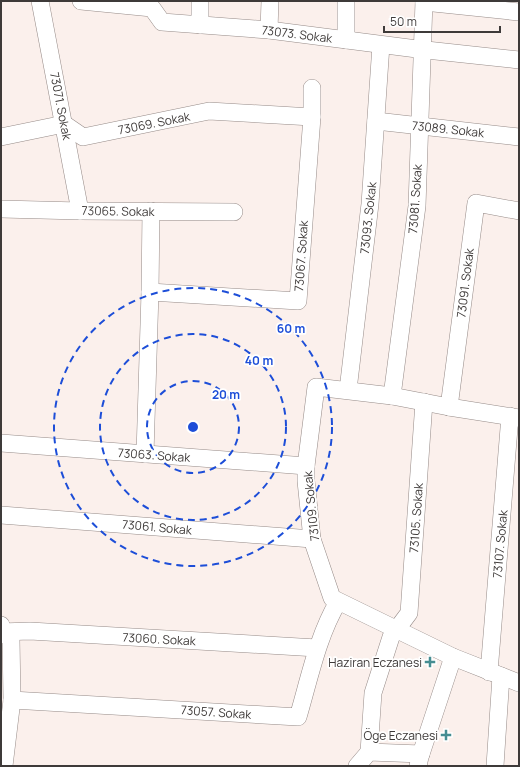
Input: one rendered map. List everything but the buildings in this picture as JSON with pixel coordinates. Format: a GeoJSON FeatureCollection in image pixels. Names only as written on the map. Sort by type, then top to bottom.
{"type":"FeatureCollection","features":[{"type":"Feature","properties":{"kind":"street","name":"73071. Sokak"},"geometry":{"type":"LineString","coordinates":[[40,1],[80,211]]}},
{"type":"Feature","properties":{"kind":"street","name":"73073. Sokak"},"geometry":{"type":"LineString","coordinates":[[81,1],[152,8],[162,22],[269,30],[422,50],[519,60]]}},
{"type":"Feature","properties":{"kind":"street"},"geometry":{"type":"LineString","coordinates":[[200,1],[200,25]]}},
{"type":"Feature","properties":{"kind":"street"},"geometry":{"type":"LineString","coordinates":[[269,30],[270,1]]}},
{"type":"Feature","properties":{"kind":"street"},"geometry":{"type":"LineString","coordinates":[[346,1],[346,40]]}},
{"type":"Feature","properties":{"kind":"street"},"geometry":{"type":"LineString","coordinates":[[424,2],[519,12]]}},
{"type":"Feature","properties":{"kind":"street","name":"73081. Sokak"},"geometry":{"type":"LineString","coordinates":[[392,396],[417,206],[424,2]]}},
{"type":"Feature","properties":{"kind":"street","name":"73093. Sokak"},"geometry":{"type":"LineString","coordinates":[[348,390],[370,204],[381,45]]}},
{"type":"Feature","properties":{"kind":"street","name":"73067. Sokak"},"geometry":{"type":"LineString","coordinates":[[150,292],[298,301],[312,117],[312,88]]}},
{"type":"Feature","properties":{"kind":"street","name":"73069. Sokak"},"geometry":{"type":"LineString","coordinates":[[64,124],[83,137],[209,111],[312,117]]}},
{"type":"Feature","properties":{"kind":"street","name":"73089. Sokak"},"geometry":{"type":"LineString","coordinates":[[376,121],[519,137]]}},
{"type":"Feature","properties":{"kind":"street"},"geometry":{"type":"LineString","coordinates":[[1,137],[64,124]]}},
{"type":"Feature","properties":{"kind":"street","name":"73091. Sokak"},"geometry":{"type":"LineString","coordinates":[[449,407],[476,203],[519,211]]}},
{"type":"Feature","properties":{"kind":"street","name":"73065. Sokak"},"geometry":{"type":"LineString","coordinates":[[1,209],[234,212]]}},
{"type":"Feature","properties":{"kind":"street"},"geometry":{"type":"LineString","coordinates":[[145,454],[151,212]]}},
{"type":"Feature","properties":{"kind":"street","name":"73109. Sokak"},"geometry":{"type":"LineString","coordinates":[[338,602],[332,598],[312,539],[306,481],[306,466],[316,388],[348,390],[392,396],[514,417]]}},
{"type":"Feature","properties":{"kind":"street","name":"73105. Sokak"},"geometry":{"type":"LineString","coordinates":[[369,752],[373,693],[391,637],[398,630],[409,613],[424,402]]}},
{"type":"Feature","properties":{"kind":"street","name":"73107. Sokak"},"geometry":{"type":"LineString","coordinates":[[495,766],[495,674],[514,417]]}},
{"type":"Feature","properties":{"kind":"street","name":"73063. Sokak"},"geometry":{"type":"LineString","coordinates":[[1,443],[306,466]]}},
{"type":"Feature","properties":{"kind":"street","name":"73061. Sokak"},"geometry":{"type":"LineString","coordinates":[[1,515],[312,539]]}},
{"type":"Feature","properties":{"kind":"street"},"geometry":{"type":"LineString","coordinates":[[338,602],[453,657],[519,683]]}},
{"type":"Feature","properties":{"kind":"street","name":"73057. Sokak"},"geometry":{"type":"LineString","coordinates":[[12,700],[298,717],[318,648],[338,602]]}},
{"type":"Feature","properties":{"kind":"street"},"geometry":{"type":"LineString","coordinates":[[1,629],[11,639],[12,700],[4,766]]}},
{"type":"Feature","properties":{"kind":"street","name":"73060. Sokak"},"geometry":{"type":"LineString","coordinates":[[1,629],[318,648]]}},
{"type":"Feature","properties":{"kind":"street"},"geometry":{"type":"LineString","coordinates":[[357,766],[369,752],[420,760],[453,657]]}},
{"type":"Feature","properties":{"kind":"place","name":"Haziran Eczanesi"},"geometry":{"type":"Point","coordinates":[430,662]}},
{"type":"Feature","properties":{"kind":"place","name":"Öge Eczanesi"},"geometry":{"type":"Point","coordinates":[446,735]}}]}
